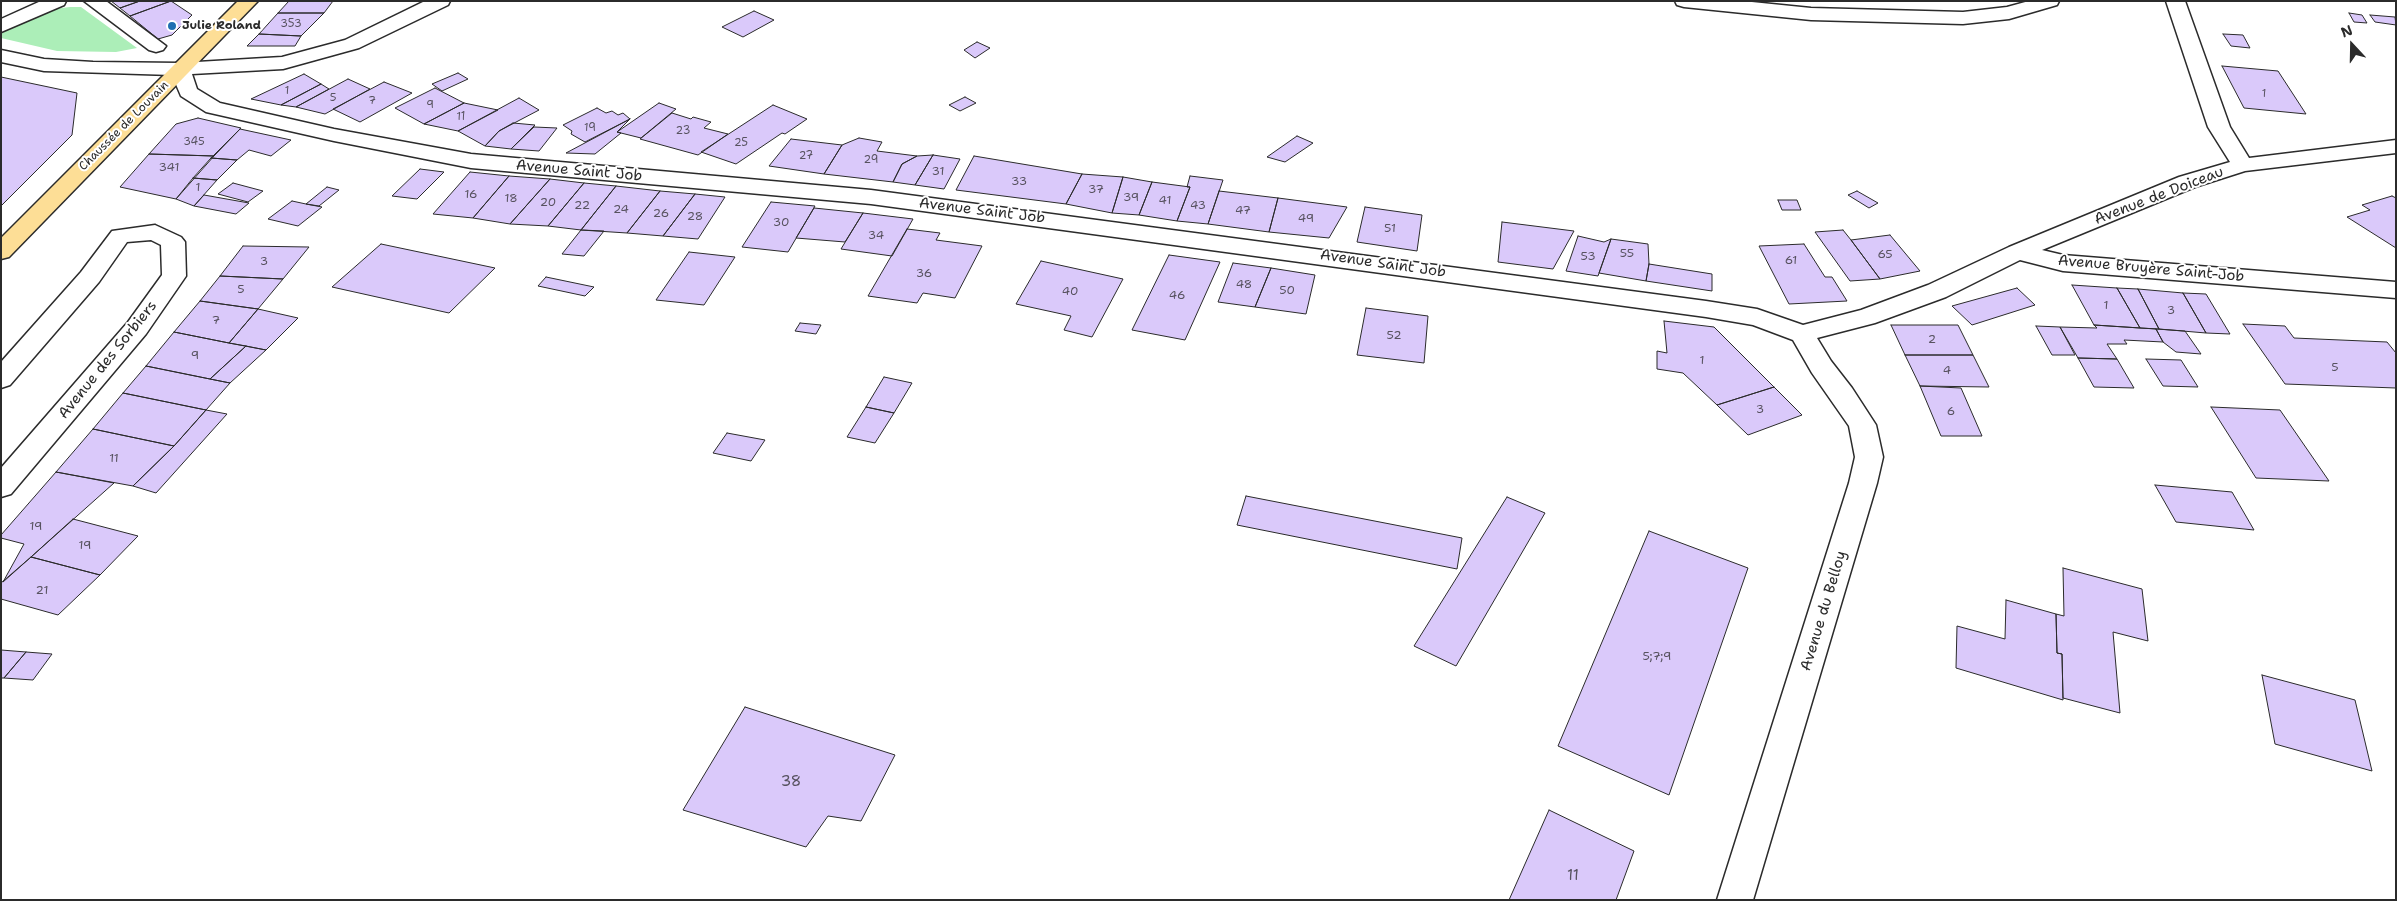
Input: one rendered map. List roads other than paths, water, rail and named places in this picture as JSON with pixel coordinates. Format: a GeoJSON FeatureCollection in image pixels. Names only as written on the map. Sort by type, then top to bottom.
{"type":"FeatureCollection","features":[{"type":"Feature","properties":{"kind":"main road","name":"Chaussée de Louvain"},"geometry":{"type":"LineString","coordinates":[[1,252],[249,1]]}},
{"type":"Feature","properties":{"kind":"street"},"geometry":{"type":"LineString","coordinates":[[1,26],[57,1]]}},
{"type":"Feature","properties":{"kind":"street"},"geometry":{"type":"LineString","coordinates":[[93,1],[156,46]]}},
{"type":"Feature","properties":{"kind":"street"},"geometry":{"type":"LineString","coordinates":[[1,56],[44,65],[180,69],[283,63],[352,44],[441,1]]}},
{"type":"Feature","properties":{"kind":"street"},"geometry":{"type":"LineString","coordinates":[[1684,1],[1811,14],[1963,18],[2009,13],[2050,1]]}},
{"type":"Feature","properties":{"kind":"street"},"geometry":{"type":"LineString","coordinates":[[2175,1],[2219,127],[2243,165]]}},
{"type":"Feature","properties":{"kind":"street","name":"Avenue Saint Job"},"geometry":{"type":"LineString","coordinates":[[180,69],[188,92],[213,108],[334,135],[471,161],[909,202],[1706,309],[1756,317],[1802,334]]}},
{"type":"Feature","properties":{"kind":"street","name":"Avenue de Doiceau"},"geometry":{"type":"LineString","coordinates":[[2017,252],[2187,182],[2243,165],[2396,146]]}},
{"type":"Feature","properties":{"kind":"street","name":"Avenue des Sorbiers"},"geometry":{"type":"LineString","coordinates":[[1,380],[90,276],[120,236],[155,232],[173,242],[174,276],[137,328],[1,486]]}},
{"type":"Feature","properties":{"kind":"street"},"geometry":{"type":"LineString","coordinates":[[1802,334],[1830,325],[1866,317],[1938,291],[2017,252]]}},
{"type":"Feature","properties":{"kind":"street","name":"Avenue Bruyère Saint-Job"},"geometry":{"type":"LineString","coordinates":[[2017,252],[2063,263],[2396,290]]}},
{"type":"Feature","properties":{"kind":"street","name":"Avenue du Belloy"},"geometry":{"type":"LineString","coordinates":[[1735,900],[1869,457],[1862,425],[1843,395],[1821,367],[1802,334]]}},
{"type":"Feature","properties":{"kind":"place","name":"Julie Roland"},"geometry":{"type":"Point","coordinates":[172,26]}}]}
